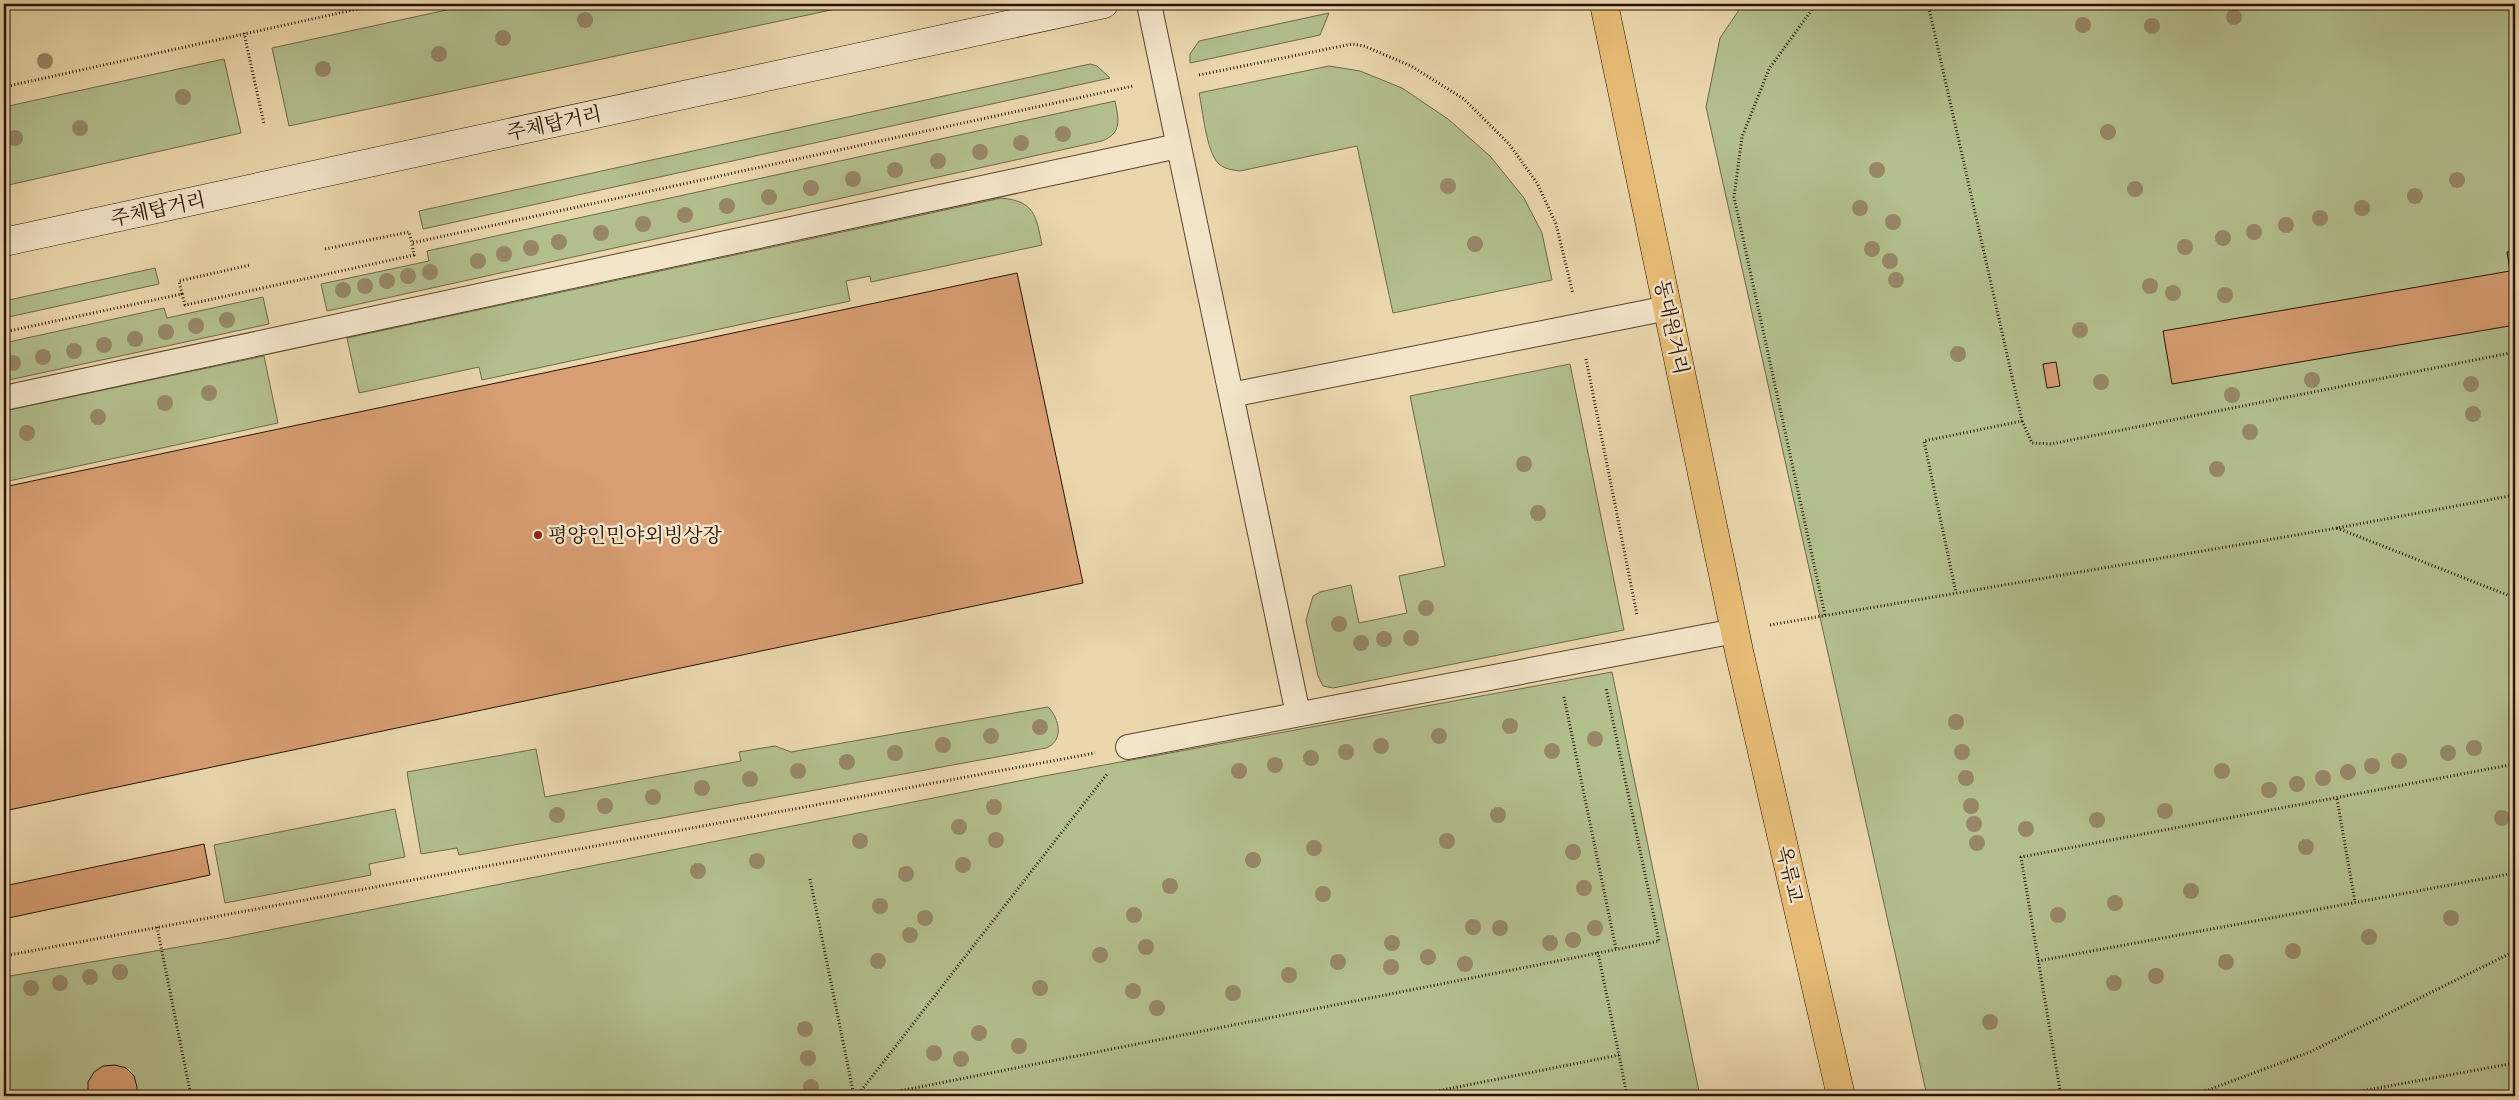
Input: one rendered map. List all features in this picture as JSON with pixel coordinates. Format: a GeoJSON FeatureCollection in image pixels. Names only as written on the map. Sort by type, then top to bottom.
{"type":"FeatureCollection","features":[{"type":"Feature","properties":{"kind":"main road","name":"주체탑거리"},"geometry":{"type":"LineString","coordinates":[[4,242],[1104,4]]}},
{"type":"Feature","properties":{"kind":"main road","name":"동대원거리"},"geometry":{"type":"LineString","coordinates":[[1604,4],[1737,641]]}},
{"type":"Feature","properties":{"kind":"main road","name":"옥류교"},"geometry":{"type":"LineString","coordinates":[[1737,641],[1841,1096]]}},
{"type":"Feature","properties":{"kind":"lane"},"geometry":{"type":"LineString","coordinates":[[1149,4],[1298,714]]}},
{"type":"Feature","properties":{"kind":"lane"},"geometry":{"type":"LineString","coordinates":[[4,398],[1178,146]]}},
{"type":"Feature","properties":{"kind":"lane"},"geometry":{"type":"LineString","coordinates":[[1231,395],[1668,308]]}},
{"type":"Feature","properties":{"kind":"lane"},"geometry":{"type":"LineString","coordinates":[[1128,747],[1643,648],[1737,641]]}},
{"type":"Feature","properties":{"kind":"path"},"geometry":{"type":"LineString","coordinates":[[4,87],[380,4]]}},
{"type":"Feature","properties":{"kind":"path"},"geometry":{"type":"LineString","coordinates":[[1816,4],[1770,69],[1742,137],[1734,197],[1826,616]]}},
{"type":"Feature","properties":{"kind":"path"},"geometry":{"type":"LineString","coordinates":[[1928,4],[2022,421],[2032,443],[2051,444],[2515,352]]}},
{"type":"Feature","properties":{"kind":"path"},"geometry":{"type":"LineString","coordinates":[[244,33],[264,124]]}},
{"type":"Feature","properties":{"kind":"path"},"geometry":{"type":"LineString","coordinates":[[412,243],[1114,90],[1352,44],[1364,46],[1411,66],[1464,99],[1509,144],[1537,183],[1556,224],[1569,273],[1643,648]]}},
{"type":"Feature","properties":{"kind":"path"},"geometry":{"type":"LineString","coordinates":[[250,266],[179,281],[185,305],[414,255],[409,232],[325,249]]}},
{"type":"Feature","properties":{"kind":"path"},"geometry":{"type":"LineString","coordinates":[[4,332],[182,294]]}},
{"type":"Feature","properties":{"kind":"path"},"geometry":{"type":"LineString","coordinates":[[1956,593],[1924,441],[2022,421]]}},
{"type":"Feature","properties":{"kind":"path"},"geometry":{"type":"LineString","coordinates":[[1737,641],[1826,616],[2337,528],[2515,495]]}},
{"type":"Feature","properties":{"kind":"path"},"geometry":{"type":"LineString","coordinates":[[2337,528],[2515,598]]}},
{"type":"Feature","properties":{"kind":"path"},"geometry":{"type":"LineString","coordinates":[[874,1096],[1659,941],[1599,656]]}},
{"type":"Feature","properties":{"kind":"path"},"geometry":{"type":"LineString","coordinates":[[1557,664],[1616,949]]}},
{"type":"Feature","properties":{"kind":"path"},"geometry":{"type":"LineString","coordinates":[[4,956],[1128,747]]}},
{"type":"Feature","properties":{"kind":"path"},"geometry":{"type":"LineString","coordinates":[[856,1096],[1128,747]]}},
{"type":"Feature","properties":{"kind":"path"},"geometry":{"type":"LineString","coordinates":[[2061,1096],[2021,857],[2515,764]]}},
{"type":"Feature","properties":{"kind":"path"},"geometry":{"type":"LineString","coordinates":[[2337,799],[2355,902]]}},
{"type":"Feature","properties":{"kind":"path"},"geometry":{"type":"LineString","coordinates":[[2038,961],[2515,873]]}},
{"type":"Feature","properties":{"kind":"path"},"geometry":{"type":"LineString","coordinates":[[810,879],[856,1096]]}},
{"type":"Feature","properties":{"kind":"path"},"geometry":{"type":"LineString","coordinates":[[157,927],[191,1096]]}},
{"type":"Feature","properties":{"kind":"path"},"geometry":{"type":"LineString","coordinates":[[2192,1096],[2310,1052],[2515,951]]}},
{"type":"Feature","properties":{"kind":"path"},"geometry":{"type":"LineString","coordinates":[[1598,953],[1627,1096]]}},
{"type":"Feature","properties":{"kind":"path"},"geometry":{"type":"LineString","coordinates":[[1412,1096],[1619,1054]]}},
{"type":"Feature","properties":{"kind":"path"},"geometry":{"type":"LineString","coordinates":[[2315,1096],[2356,1092],[2515,1063]]}},
{"type":"Feature","properties":{"kind":"green space"},"geometry":{"type":"Polygon","coordinates":[[[474,4],[859,4],[289,126],[272,48],[474,4]]]}},
{"type":"Feature","properties":{"kind":"green space"},"geometry":{"type":"Polygon","coordinates":[[[1743,4],[2515,4],[2515,1096],[1927,1096],[1706,107],[1720,38],[1743,4]]]}},
{"type":"Feature","properties":{"kind":"green space"},"geometry":{"type":"Polygon","coordinates":[[[1329,13],[1320,35],[1190,63],[1190,54],[1199,41],[1329,13]]]}},
{"type":"Feature","properties":{"kind":"green space"},"geometry":{"type":"Polygon","coordinates":[[[224,59],[241,133],[4,186],[4,107],[224,59]]]}},
{"type":"Feature","properties":{"kind":"green space"},"geometry":{"type":"Polygon","coordinates":[[[1090,64],[1097,66],[1110,78],[423,229],[419,211],[1090,64]]]}},
{"type":"Feature","properties":{"kind":"green space"},"geometry":{"type":"Polygon","coordinates":[[[1329,66],[1360,71],[1402,88],[1448,119],[1490,156],[1524,198],[1542,233],[1552,280],[1393,313],[1357,146],[1240,171],[1225,168],[1218,163],[1208,140],[1199,93],[1329,66]]]}},
{"type":"Feature","properties":{"kind":"green space"},"geometry":{"type":"Polygon","coordinates":[[[1115,101],[1118,125],[1113,134],[1102,141],[327,311],[321,284],[429,261],[427,251],[1115,101]]]}},
{"type":"Feature","properties":{"kind":"green space"},"geometry":{"type":"Polygon","coordinates":[[[1001,198],[1021,203],[1032,212],[1038,226],[1042,245],[871,282],[870,276],[846,281],[850,301],[482,380],[479,367],[359,393],[347,338],[1001,198]]]}},
{"type":"Feature","properties":{"kind":"green space"},"geometry":{"type":"Polygon","coordinates":[[[155,268],[159,284],[4,318],[4,301],[155,268]]]}},
{"type":"Feature","properties":{"kind":"green space"},"geometry":{"type":"Polygon","coordinates":[[[263,297],[269,324],[4,381],[4,343],[164,308],[167,318],[263,297]]]}},
{"type":"Feature","properties":{"kind":"green space"},"geometry":{"type":"Polygon","coordinates":[[[264,356],[278,423],[4,482],[4,411],[264,356]]]}},
{"type":"Feature","properties":{"kind":"green space"},"geometry":{"type":"Polygon","coordinates":[[[1570,364],[1624,630],[1333,688],[1323,686],[1318,676],[1306,620],[1313,596],[1320,592],[1351,585],[1359,623],[1407,613],[1399,576],[1445,566],[1410,396],[1570,364]]]}},
{"type":"Feature","properties":{"kind":"green space"},"geometry":{"type":"Polygon","coordinates":[[[1612,672],[1700,1096],[4,1096],[4,977],[219,940],[1044,776],[1612,672]]]}},
{"type":"Feature","properties":{"kind":"green space"},"geometry":{"type":"Polygon","coordinates":[[[1048,707],[1055,717],[1058,735],[1052,745],[1046,748],[459,855],[457,848],[421,854],[407,772],[536,749],[545,797],[741,761],[739,752],[775,746],[791,752],[1048,707]]]}},
{"type":"Feature","properties":{"kind":"green space"},"geometry":{"type":"Polygon","coordinates":[[[395,809],[405,857],[369,864],[371,875],[225,903],[214,845],[395,809]]]}},
{"type":"Feature","properties":{"kind":"building"},"geometry":{"type":"Polygon","coordinates":[[[2515,199],[2515,231],[2510,200],[2515,199]]]}},
{"type":"Feature","properties":{"kind":"building"},"geometry":{"type":"Polygon","coordinates":[[[2515,250],[2515,325],[2172,384],[2163,331],[2510,271],[2507,252],[2515,250]]]}},
{"type":"Feature","properties":{"kind":"building","name":"평양인민야외빙상장"},"geometry":{"type":"Polygon","coordinates":[[[1017,273],[1083,583],[4,811],[4,487],[1017,273]]]}},
{"type":"Feature","properties":{"kind":"building"},"geometry":{"type":"Polygon","coordinates":[[[2056,362],[2060,386],[2047,388],[2043,364],[2056,362]]]}},
{"type":"Feature","properties":{"kind":"building"},"geometry":{"type":"Polygon","coordinates":[[[204,844],[210,875],[4,919],[4,886],[204,844]]]}},
{"type":"Feature","properties":{"kind":"building"},"geometry":{"type":"Polygon","coordinates":[[[115,1065],[126,1068],[134,1076],[137,1096],[88,1096],[88,1082],[94,1072],[103,1066],[115,1065]]]}},
{"type":"Feature","properties":{"kind":"place","name":"평양인민야외빙상장"},"geometry":{"type":"Point","coordinates":[538,535]}}]}
